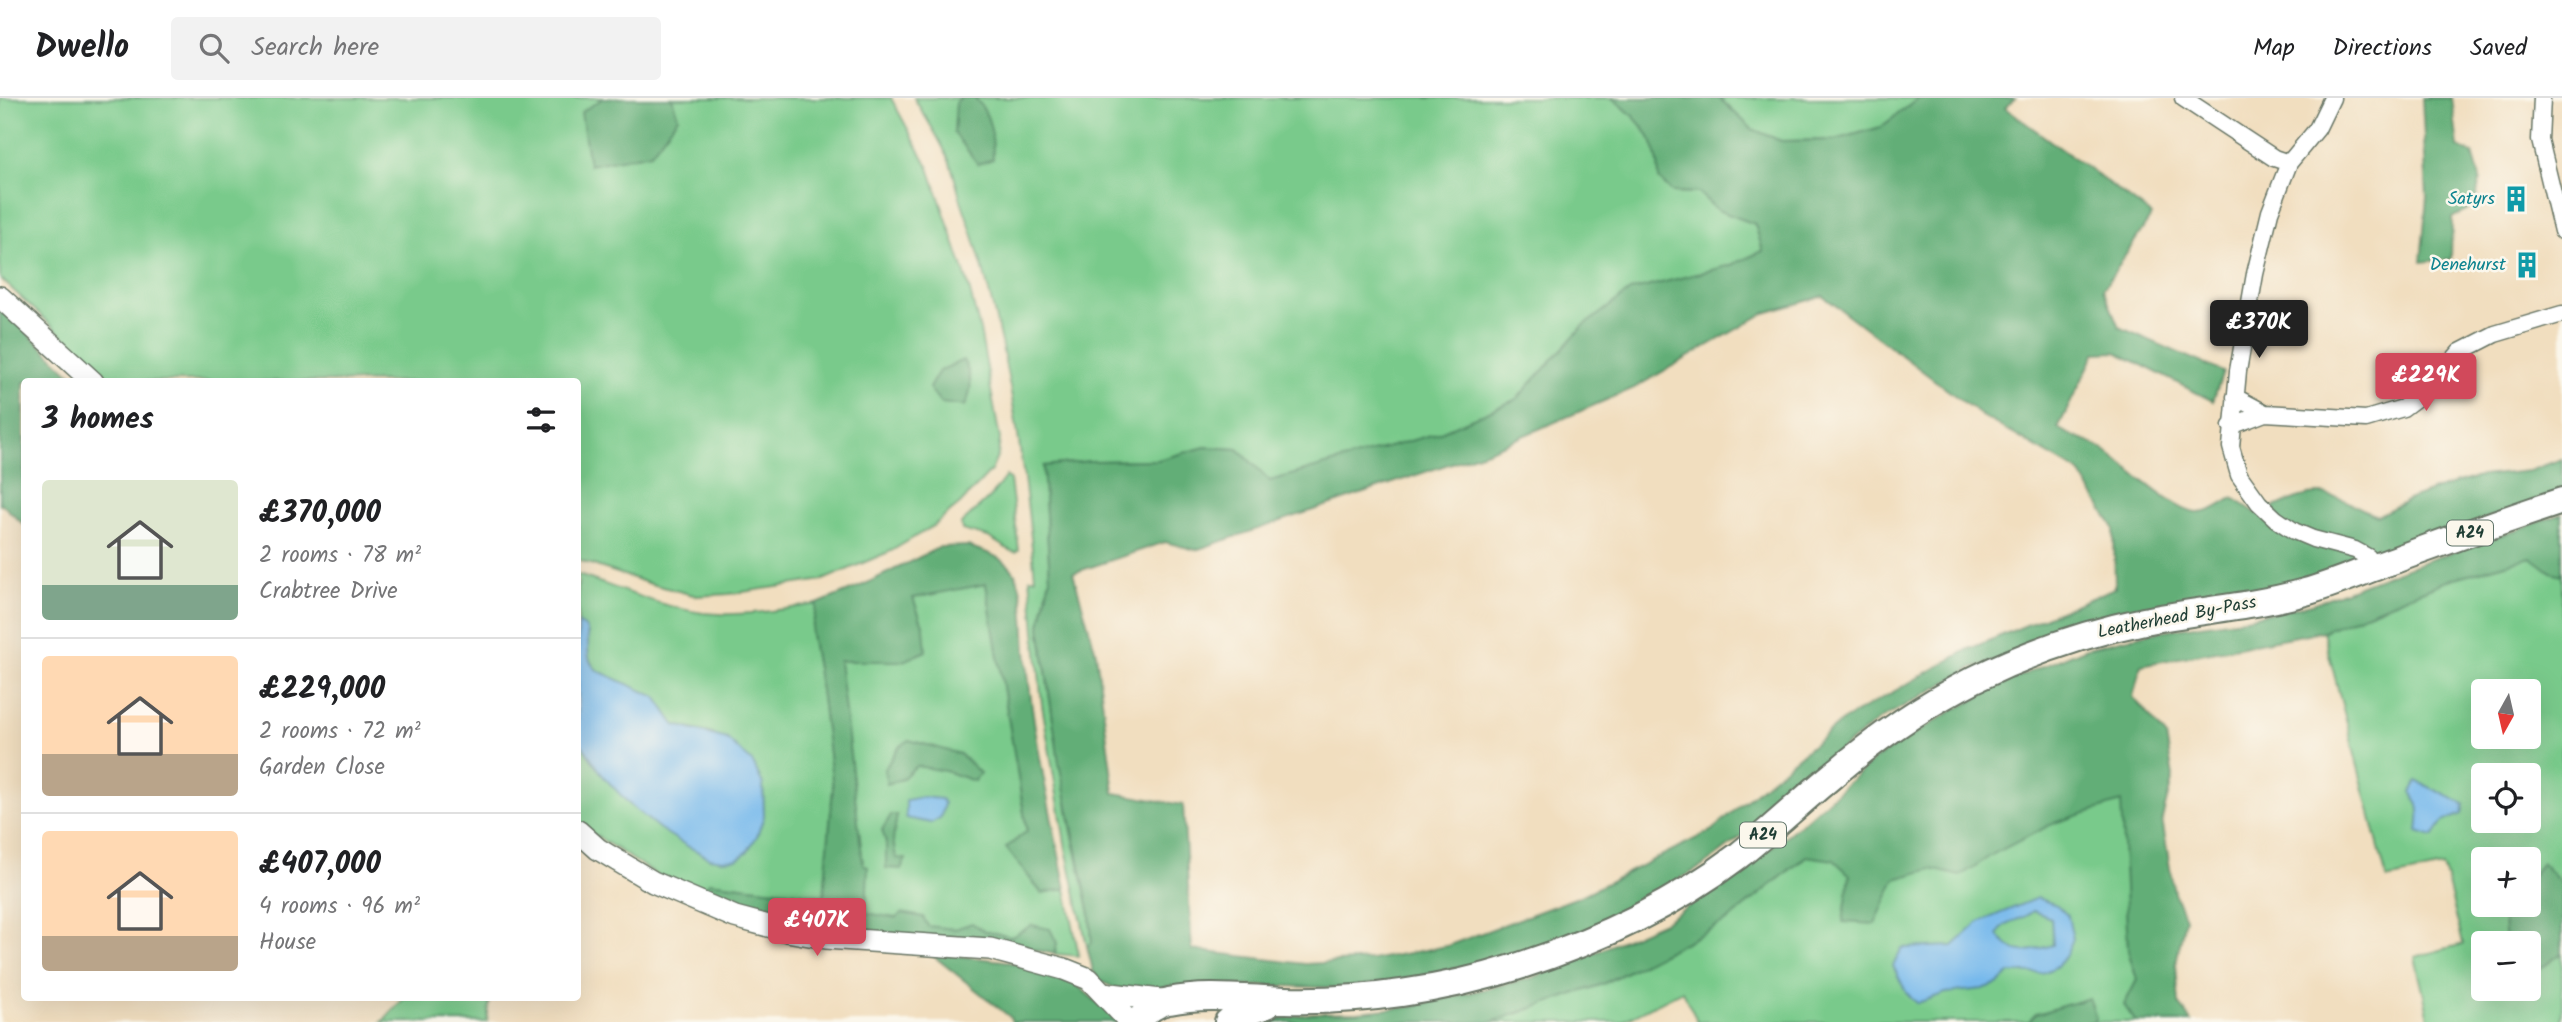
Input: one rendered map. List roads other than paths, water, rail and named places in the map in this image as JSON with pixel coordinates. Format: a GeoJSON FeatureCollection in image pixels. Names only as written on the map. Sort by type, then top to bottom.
{"type":"FeatureCollection","features":[{"type":"Feature","properties":{"kind":"highway","name":"Leatherhead By-Pass"},"geometry":{"type":"LineString","coordinates":[[1179,1000],[1359,997],[1449,985],[1513,968],[1577,946],[1653,909],[1735,858],[1874,742],[1923,709],[1975,680],[2029,655],[2143,621],[2303,593],[2562,501]]}},
{"type":"Feature","properties":{"kind":"highway"},"geometry":{"type":"LineString","coordinates":[[1138,1022],[1152,1007],[1179,1000],[1215,1011],[1221,1022]]}},
{"type":"Feature","properties":{"kind":"highway","name":"Leatherhead By-Pass"},"geometry":{"type":"LineString","coordinates":[[1228,1022],[1244,1012],[1286,1000]]}},
{"type":"Feature","properties":{"kind":"main road"},"geometry":{"type":"LineString","coordinates":[[0,297],[89,378]]}},
{"type":"Feature","properties":{"kind":"main road"},"geometry":{"type":"LineString","coordinates":[[581,834],[597,849],[653,882],[734,916],[826,938],[990,949],[1064,969],[1089,979],[1127,1022]]}},
{"type":"Feature","properties":{"kind":"main road"},"geometry":{"type":"LineString","coordinates":[[1103,993],[1179,1000]]}},
{"type":"Feature","properties":{"kind":"street"},"geometry":{"type":"LineString","coordinates":[[2183,98],[2274,158],[2289,163]]}},
{"type":"Feature","properties":{"kind":"street"},"geometry":{"type":"LineString","coordinates":[[2332,98],[2317,129],[2289,163],[2270,212],[2255,274],[2235,397],[2231,447],[2235,465],[2259,503],[2294,531],[2356,550],[2368,557],[2375,567]]}},
{"type":"Feature","properties":{"kind":"street"},"geometry":{"type":"LineString","coordinates":[[2542,98],[2540,140],[2562,231]]}},
{"type":"Feature","properties":{"kind":"street"},"geometry":{"type":"LineString","coordinates":[[2231,426],[2265,413],[2366,419],[2403,408],[2427,390],[2459,352],[2496,334],[2562,314]]}},
{"type":"Feature","properties":{"kind":"street"},"geometry":{"type":"LineString","coordinates":[[2235,397],[2265,413]]}},
{"type":"Feature","properties":{"kind":"water"},"geometry":{"type":"Polygon","coordinates":[[[581,625],[586,628],[590,661],[598,671],[656,697],[675,725],[727,739],[753,763],[763,784],[764,816],[757,836],[747,852],[737,859],[710,858],[660,829],[631,806],[604,777],[581,743],[581,625]]]}},
{"type":"Feature","properties":{"kind":"water"},"geometry":{"type":"Polygon","coordinates":[[[2417,781],[2464,804],[2462,814],[2443,822],[2433,837],[2418,832],[2419,810],[2411,792],[2417,781]]]}},
{"type":"Feature","properties":{"kind":"water"},"geometry":{"type":"Polygon","coordinates":[[[922,797],[941,799],[944,803],[941,817],[931,823],[906,818],[906,800],[922,797]]]}},
{"type":"Feature","properties":{"kind":"water"},"geometry":{"type":"Polygon","coordinates":[[[2037,898],[2057,905],[2068,916],[2073,939],[2065,957],[2056,967],[2042,973],[2011,973],[1999,983],[1983,989],[1946,993],[1917,1003],[1906,992],[1893,966],[1902,948],[1953,946],[1979,922],[2037,898]],[[2033,911],[2009,923],[1998,935],[2017,950],[2030,951],[2053,945],[2051,918],[2033,911]]]}},
{"type":"Feature","properties":{"kind":"place","name":"Satyrs"},"geometry":{"type":"Point","coordinates":[2516,199]}},
{"type":"Feature","properties":{"kind":"place","name":"Denehurst"},"geometry":{"type":"Point","coordinates":[2527,265]}}]}
